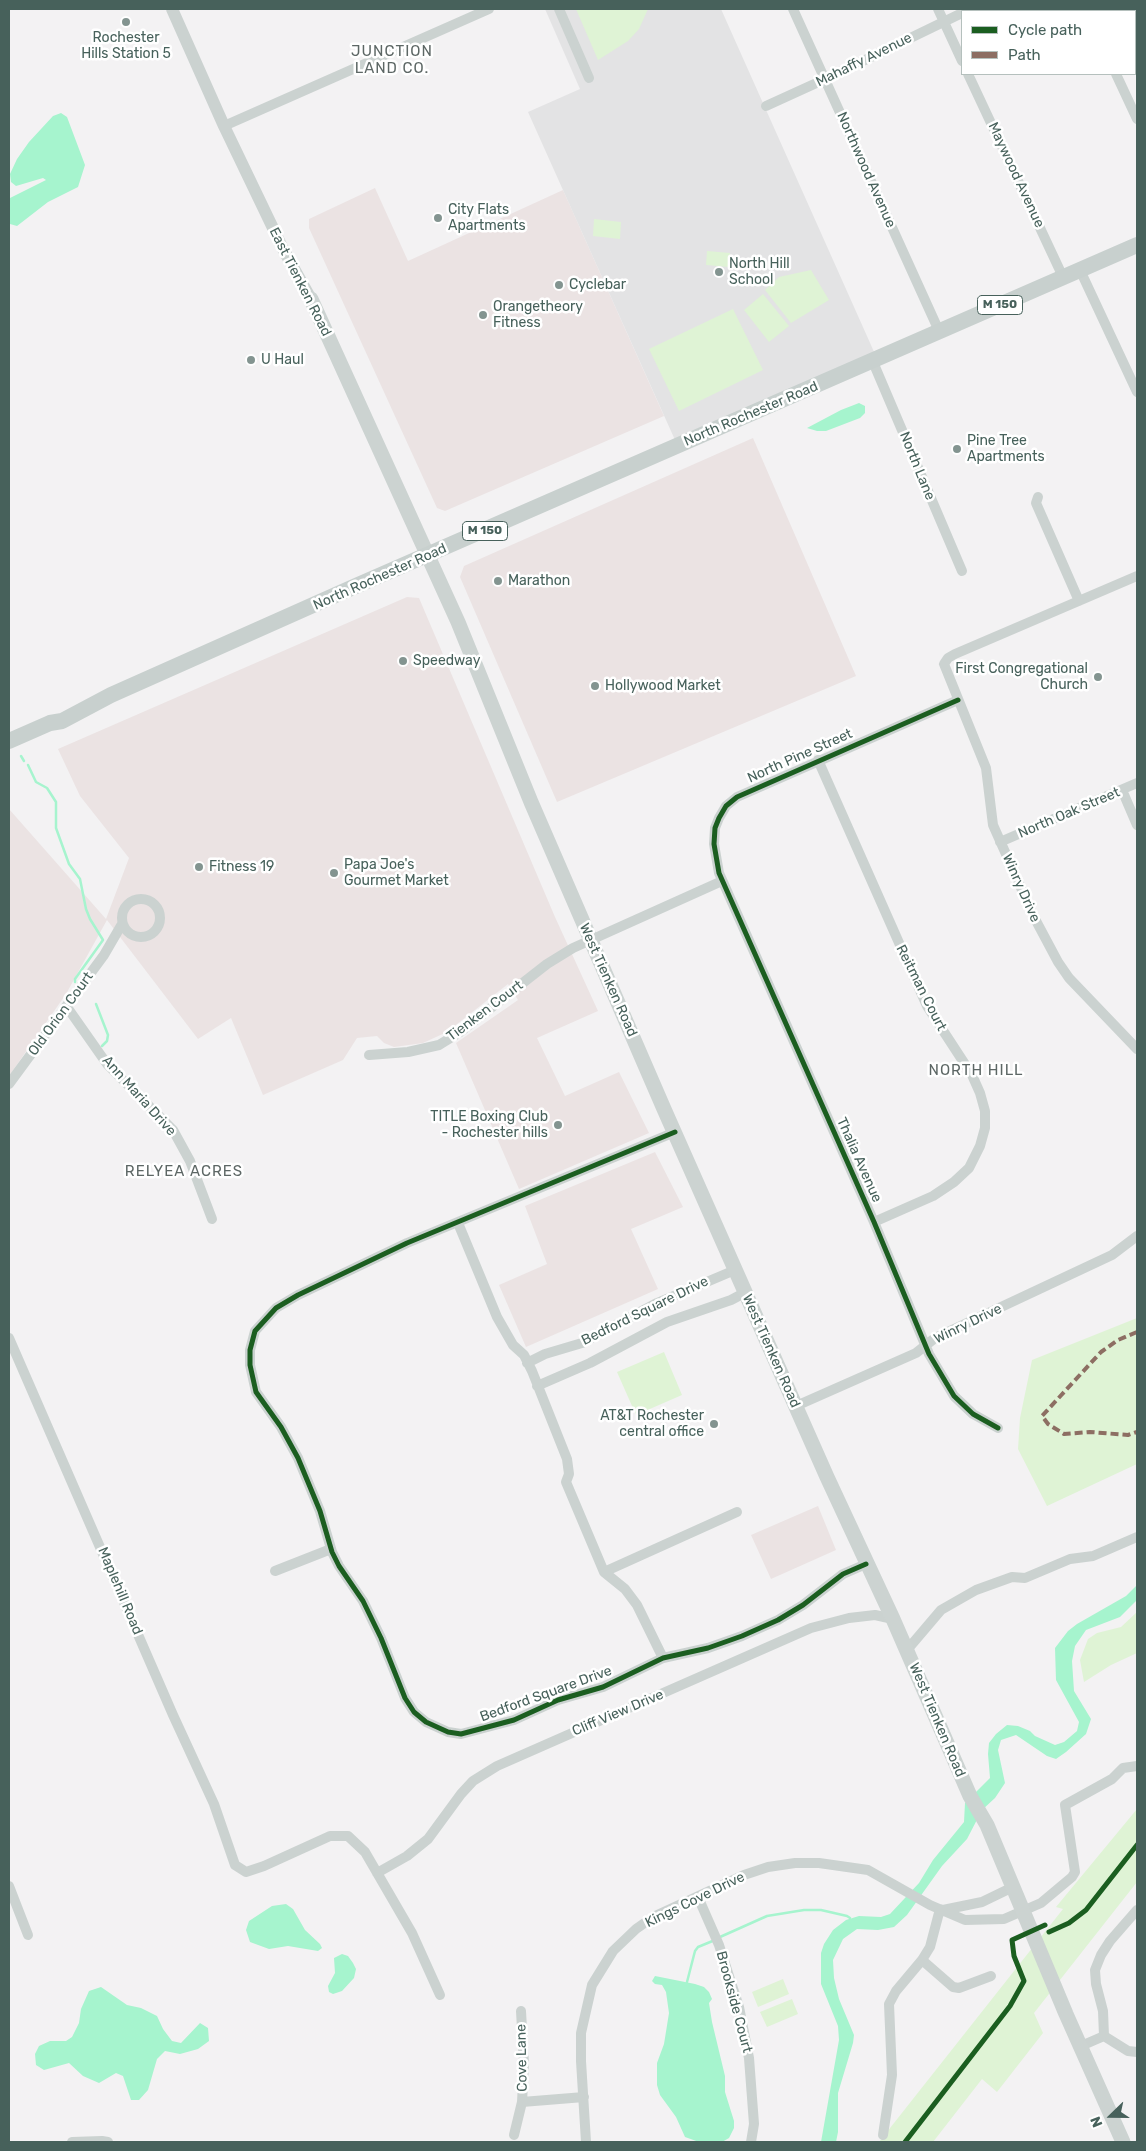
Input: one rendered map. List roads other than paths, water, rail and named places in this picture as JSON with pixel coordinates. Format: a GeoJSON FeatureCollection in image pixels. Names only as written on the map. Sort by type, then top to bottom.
{"type":"FeatureCollection","features":[{"type":"Feature","properties":{"kind":"main road","name":"M 150"},"geometry":{"type":"LineString","coordinates":[[868,364],[1137,245]]}},
{"type":"Feature","properties":{"kind":"main road","name":"East Tienken Road"},"geometry":{"type":"LineString","coordinates":[[311,299],[428,556]]}},
{"type":"Feature","properties":{"kind":"main road","name":"North Rochester Road"},"geometry":{"type":"LineString","coordinates":[[9,741],[50,723],[62,721],[111,695],[673,447],[868,364]]}},
{"type":"Feature","properties":{"kind":"main road","name":"West Tienken Road"},"geometry":{"type":"LineString","coordinates":[[428,556],[458,622],[531,802],[590,940],[866,1564],[907,1650],[970,1796],[987,1825],[1123,2142]]}},
{"type":"Feature","properties":{"kind":"street","name":"East Tienken Road"},"geometry":{"type":"LineString","coordinates":[[172,9],[224,126],[283,249],[311,299]]}},
{"type":"Feature","properties":{"kind":"street"},"geometry":{"type":"LineString","coordinates":[[224,126],[489,9]]}},
{"type":"Feature","properties":{"kind":"street"},"geometry":{"type":"LineString","coordinates":[[559,9],[589,78]]}},
{"type":"Feature","properties":{"kind":"street","name":"Northwood Avenue"},"geometry":{"type":"LineString","coordinates":[[793,9],[939,331]]}},
{"type":"Feature","properties":{"kind":"street"},"geometry":{"type":"LineString","coordinates":[[938,9],[961,59]]}},
{"type":"Feature","properties":{"kind":"street","name":"Mahaffy Avenue"},"geometry":{"type":"LineString","coordinates":[[766,106],[961,14]]}},
{"type":"Feature","properties":{"kind":"street","name":"Maywood Avenue"},"geometry":{"type":"LineString","coordinates":[[968,75],[1063,277]]}},
{"type":"Feature","properties":{"kind":"street"},"geometry":{"type":"LineString","coordinates":[[1116,75],[1137,119]]}},
{"type":"Feature","properties":{"kind":"street"},"geometry":{"type":"LineString","coordinates":[[1080,270],[1137,392]]}},
{"type":"Feature","properties":{"kind":"street","name":"North Lane"},"geometry":{"type":"LineString","coordinates":[[868,364],[962,571]]}},
{"type":"Feature","properties":{"kind":"street"},"geometry":{"type":"LineString","coordinates":[[1038,497],[1036,503],[1079,601]]}},
{"type":"Feature","properties":{"kind":"street"},"geometry":{"type":"LineString","coordinates":[[958,700],[944,664],[948,658],[1137,576]]}},
{"type":"Feature","properties":{"kind":"street","name":"North Pine Street"},"geometry":{"type":"LineString","coordinates":[[722,881],[715,859],[715,828],[726,806],[737,797],[958,700]]}},
{"type":"Feature","properties":{"kind":"street","name":"Winry Drive"},"geometry":{"type":"LineString","coordinates":[[958,700],[986,768],[993,825],[1034,916],[1058,962],[1083,994],[1137,1049]]}},
{"type":"Feature","properties":{"kind":"street","name":"Reitman Court"},"geometry":{"type":"LineString","coordinates":[[818,760],[927,1006],[972,1075],[985,1111],[985,1128],[980,1146],[970,1168],[954,1182],[933,1196],[874,1222]]}},
{"type":"Feature","properties":{"kind":"street","name":"North Oak Street"},"geometry":{"type":"LineString","coordinates":[[1000,842],[1137,783]]}},
{"type":"Feature","properties":{"kind":"street"},"geometry":{"type":"LineString","coordinates":[[1122,790],[1137,825]]}},
{"type":"Feature","properties":{"kind":"street"},"geometry":{"type":"LineString","coordinates":[[590,940],[722,881]]}},
{"type":"Feature","properties":{"kind":"street","name":"Thalia Avenue"},"geometry":{"type":"LineString","coordinates":[[722,881],[874,1222],[926,1346],[954,1396],[973,1414],[998,1428]]}},
{"type":"Feature","properties":{"kind":"street"},"geometry":{"type":"LineString","coordinates":[[112,942],[132,935],[145,937],[156,930],[160,918],[153,902],[142,898],[130,901],[122,911],[122,924],[132,935]]}},
{"type":"Feature","properties":{"kind":"street","name":"Old Orion Court"},"geometry":{"type":"LineString","coordinates":[[9,1084],[67,1007],[112,942],[122,924]]}},
{"type":"Feature","properties":{"kind":"street","name":"Tienken Court"},"geometry":{"type":"LineString","coordinates":[[368,1055],[408,1052],[439,1045],[460,1032],[548,964],[590,940]]}},
{"type":"Feature","properties":{"kind":"street","name":"Ann Maria Drive"},"geometry":{"type":"LineString","coordinates":[[67,1007],[107,1064],[173,1130],[194,1169],[212,1219]]}},
{"type":"Feature","properties":{"kind":"street","name":"Bedford Square Drive"},"geometry":{"type":"LineString","coordinates":[[675,1132],[407,1243],[298,1295],[276,1308],[255,1331],[250,1350],[250,1365],[256,1392],[281,1427],[298,1458],[320,1511],[331,1549],[339,1566],[362,1601],[377,1631],[405,1698],[414,1712],[426,1722],[448,1732],[461,1734],[514,1720],[558,1700],[603,1687],[663,1658],[708,1648],[778,1620],[804,1605],[843,1574],[866,1564]]}},
{"type":"Feature","properties":{"kind":"street"},"geometry":{"type":"LineString","coordinates":[[458,1223],[497,1317],[513,1345],[524,1355],[537,1386],[567,1459],[569,1474],[566,1482],[604,1572],[625,1589],[637,1605],[663,1658]]}},
{"type":"Feature","properties":{"kind":"street","name":"Winry Drive"},"geometry":{"type":"LineString","coordinates":[[796,1406],[916,1353],[934,1338],[1112,1255],[1137,1236]]}},
{"type":"Feature","properties":{"kind":"street","name":"Bedford Square Drive"},"geometry":{"type":"LineString","coordinates":[[527,1363],[545,1354],[582,1343],[657,1302],[735,1270]]}},
{"type":"Feature","properties":{"kind":"street","name":"Bedford Square Drive"},"geometry":{"type":"LineString","coordinates":[[537,1386],[590,1363],[667,1322],[730,1300],[746,1292]]}},
{"type":"Feature","properties":{"kind":"street","name":"Maplehill Road"},"geometry":{"type":"LineString","coordinates":[[9,1338],[173,1715],[214,1804],[235,1865],[246,1872],[264,1866],[330,1836],[348,1836],[365,1852],[377,1873]]}},
{"type":"Feature","properties":{"kind":"street"},"geometry":{"type":"LineString","coordinates":[[604,1572],[737,1512]]}},
{"type":"Feature","properties":{"kind":"street"},"geometry":{"type":"LineString","coordinates":[[907,1650],[941,1610],[976,1590],[1012,1577],[1025,1578],[1070,1559],[1093,1556],[1137,1537]]}},
{"type":"Feature","properties":{"kind":"street"},"geometry":{"type":"LineString","coordinates":[[275,1571],[331,1549]]}},
{"type":"Feature","properties":{"kind":"street","name":"Cliff View Drive"},"geometry":{"type":"LineString","coordinates":[[377,1873],[428,1840],[461,1794],[473,1781],[497,1766],[810,1628],[849,1618],[876,1615],[893,1619]]}},
{"type":"Feature","properties":{"kind":"street","name":"Kings Cove Drive"},"geometry":{"type":"LineString","coordinates":[[586,2142],[581,2033],[592,1985],[613,1951],[636,1929],[653,1917],[744,1875],[768,1867],[795,1863],[819,1863],[868,1870],[930,1905],[965,1920],[1004,1919],[1023,1912],[1047,1899],[1076,1872],[1065,1805],[1112,1779],[1123,1768],[1137,1766]]}},
{"type":"Feature","properties":{"kind":"street"},"geometry":{"type":"LineString","coordinates":[[377,1873],[412,1934],[440,1994]]}},
{"type":"Feature","properties":{"kind":"street"},"geometry":{"type":"LineString","coordinates":[[9,1886],[28,1935]]}},
{"type":"Feature","properties":{"kind":"street"},"geometry":{"type":"LineString","coordinates":[[882,2135],[892,2075],[889,2004],[896,1991],[922,1960],[934,1938],[942,1910],[982,1902],[1013,1887]]}},
{"type":"Feature","properties":{"kind":"street","name":"Brookside Court"},"geometry":{"type":"LineString","coordinates":[[698,1896],[719,1945],[739,2007],[750,2058],[754,2124],[751,2142]]}},
{"type":"Feature","properties":{"kind":"street"},"geometry":{"type":"LineString","coordinates":[[1104,2036],[1103,2011],[1095,1970],[1101,1955],[1110,1941],[1137,1910]]}},
{"type":"Feature","properties":{"kind":"street"},"geometry":{"type":"LineString","coordinates":[[922,1960],[953,1988],[959,1988],[991,1976]]}},
{"type":"Feature","properties":{"kind":"street","name":"Cove Lane"},"geometry":{"type":"LineString","coordinates":[[521,2011],[524,2064],[522,2102],[584,2097]]}},
{"type":"Feature","properties":{"kind":"street"},"geometry":{"type":"LineString","coordinates":[[1081,2046],[1104,2036]]}},
{"type":"Feature","properties":{"kind":"street"},"geometry":{"type":"LineString","coordinates":[[1104,2036],[1128,2051],[1137,2052]]}},
{"type":"Feature","properties":{"kind":"street"},"geometry":{"type":"LineString","coordinates":[[514,2135],[522,2102]]}},
{"type":"Feature","properties":{"kind":"street"},"geometry":{"type":"LineString","coordinates":[[78,2142],[108,2142]]}},
{"type":"Feature","properties":{"kind":"waterway"},"geometry":{"type":"LineString","coordinates":[[21,756],[24,761]]}},
{"type":"Feature","properties":{"kind":"waterway"},"geometry":{"type":"LineString","coordinates":[[28,765],[36,782],[47,788],[56,802],[56,828],[69,864],[80,879],[90,919],[103,940],[75,979],[75,982]]}},
{"type":"Feature","properties":{"kind":"waterway"},"geometry":{"type":"LineString","coordinates":[[96,1004],[108,1035],[107,1041],[102,1046]]}},
{"type":"Feature","properties":{"kind":"waterway"},"geometry":{"type":"LineString","coordinates":[[720,1937],[767,1916],[804,1910],[821,1910],[850,1918]]}},
{"type":"Feature","properties":{"kind":"waterway"},"geometry":{"type":"LineString","coordinates":[[687,1982],[695,1951],[698,1947],[715,1940]]}},
{"type":"Feature","properties":{"kind":"place","name":"Rochester Hills Station 5"},"geometry":{"type":"Point","coordinates":[126,22]}},
{"type":"Feature","properties":{"kind":"place","name":"City Flats Apartments"},"geometry":{"type":"Point","coordinates":[438,218]}},
{"type":"Feature","properties":{"kind":"place","name":"North Hill School"},"geometry":{"type":"Point","coordinates":[719,272]}},
{"type":"Feature","properties":{"kind":"place","name":"Cyclebar"},"geometry":{"type":"Point","coordinates":[559,285]}},
{"type":"Feature","properties":{"kind":"place","name":"Orangetheory Fitness"},"geometry":{"type":"Point","coordinates":[483,315]}},
{"type":"Feature","properties":{"kind":"place","name":"U Haul"},"geometry":{"type":"Point","coordinates":[251,360]}},
{"type":"Feature","properties":{"kind":"place","name":"Pine Tree Apartments"},"geometry":{"type":"Point","coordinates":[957,449]}},
{"type":"Feature","properties":{"kind":"place","name":"Marathon"},"geometry":{"type":"Point","coordinates":[498,581]}},
{"type":"Feature","properties":{"kind":"place","name":"Speedway"},"geometry":{"type":"Point","coordinates":[403,661]}},
{"type":"Feature","properties":{"kind":"place","name":"First Congregational Church"},"geometry":{"type":"Point","coordinates":[1098,677]}},
{"type":"Feature","properties":{"kind":"place","name":"Hollywood Market"},"geometry":{"type":"Point","coordinates":[595,686]}},
{"type":"Feature","properties":{"kind":"place","name":"Fitness 19"},"geometry":{"type":"Point","coordinates":[199,867]}},
{"type":"Feature","properties":{"kind":"place","name":"Papa Joe's Gourmet Market"},"geometry":{"type":"Point","coordinates":[334,873]}},
{"type":"Feature","properties":{"kind":"place","name":"TITLE Boxing Club - Rochester hills"},"geometry":{"type":"Point","coordinates":[558,1125]}},
{"type":"Feature","properties":{"kind":"place","name":"AT&T Rochester central office"},"geometry":{"type":"Point","coordinates":[714,1424]}},
{"type":"Feature","properties":{"kind":"district","name":"JUNCTION LAND CO."},"geometry":{"type":"Point","coordinates":[392,60]}},
{"type":"Feature","properties":{"kind":"district","name":"NORTH HILL"},"geometry":{"type":"Point","coordinates":[976,1071]}},
{"type":"Feature","properties":{"kind":"district","name":"RELYEA ACRES"},"geometry":{"type":"Point","coordinates":[184,1172]}}]}
